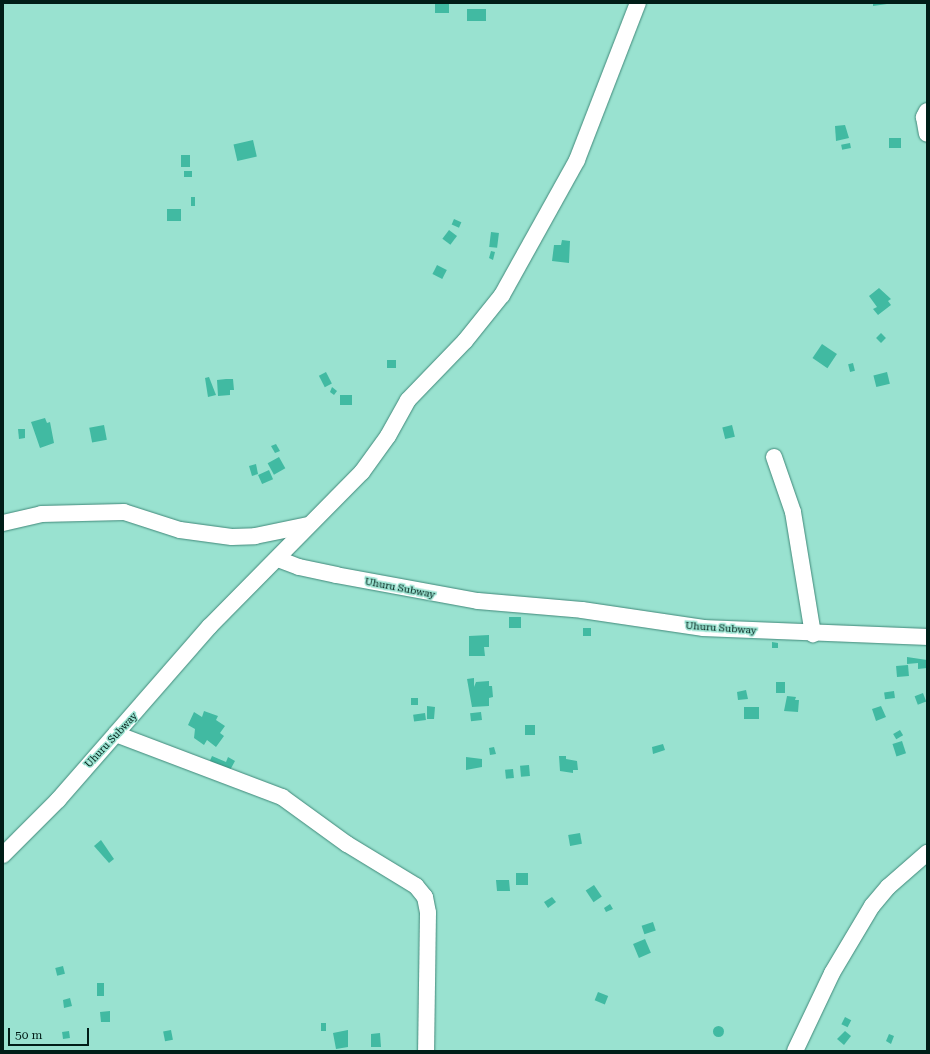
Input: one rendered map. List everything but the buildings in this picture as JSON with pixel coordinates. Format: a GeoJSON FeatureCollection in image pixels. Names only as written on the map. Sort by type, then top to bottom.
{"type":"FeatureCollection","features":[{"type":"Feature","properties":{"kind":"street"},"geometry":{"type":"LineString","coordinates":[[278,559],[308,525],[334,502],[373,459],[408,400],[465,341],[508,285],[577,160],[638,3]]}},
{"type":"Feature","properties":{"kind":"street"},"geometry":{"type":"LineString","coordinates":[[927,111],[924,117],[927,134]]}},
{"type":"Feature","properties":{"kind":"street"},"geometry":{"type":"LineString","coordinates":[[774,457],[793,512],[814,634]]}},
{"type":"Feature","properties":{"kind":"street"},"geometry":{"type":"LineString","coordinates":[[3,523],[41,514],[124,512],[180,530],[232,537],[255,536],[308,525]]}},
{"type":"Feature","properties":{"kind":"street","name":"Uhuru Subway"},"geometry":{"type":"LineString","coordinates":[[3,855],[47,813],[209,627],[278,559],[306,569],[455,598],[582,610],[704,628],[814,634],[927,637]]}},
{"type":"Feature","properties":{"kind":"street"},"geometry":{"type":"LineString","coordinates":[[116,734],[282,797],[347,844],[416,886],[425,897],[428,913],[426,1051]]}},
{"type":"Feature","properties":{"kind":"street"},"geometry":{"type":"LineString","coordinates":[[795,1051],[832,973],[872,906],[888,887],[927,853]]}}]}
